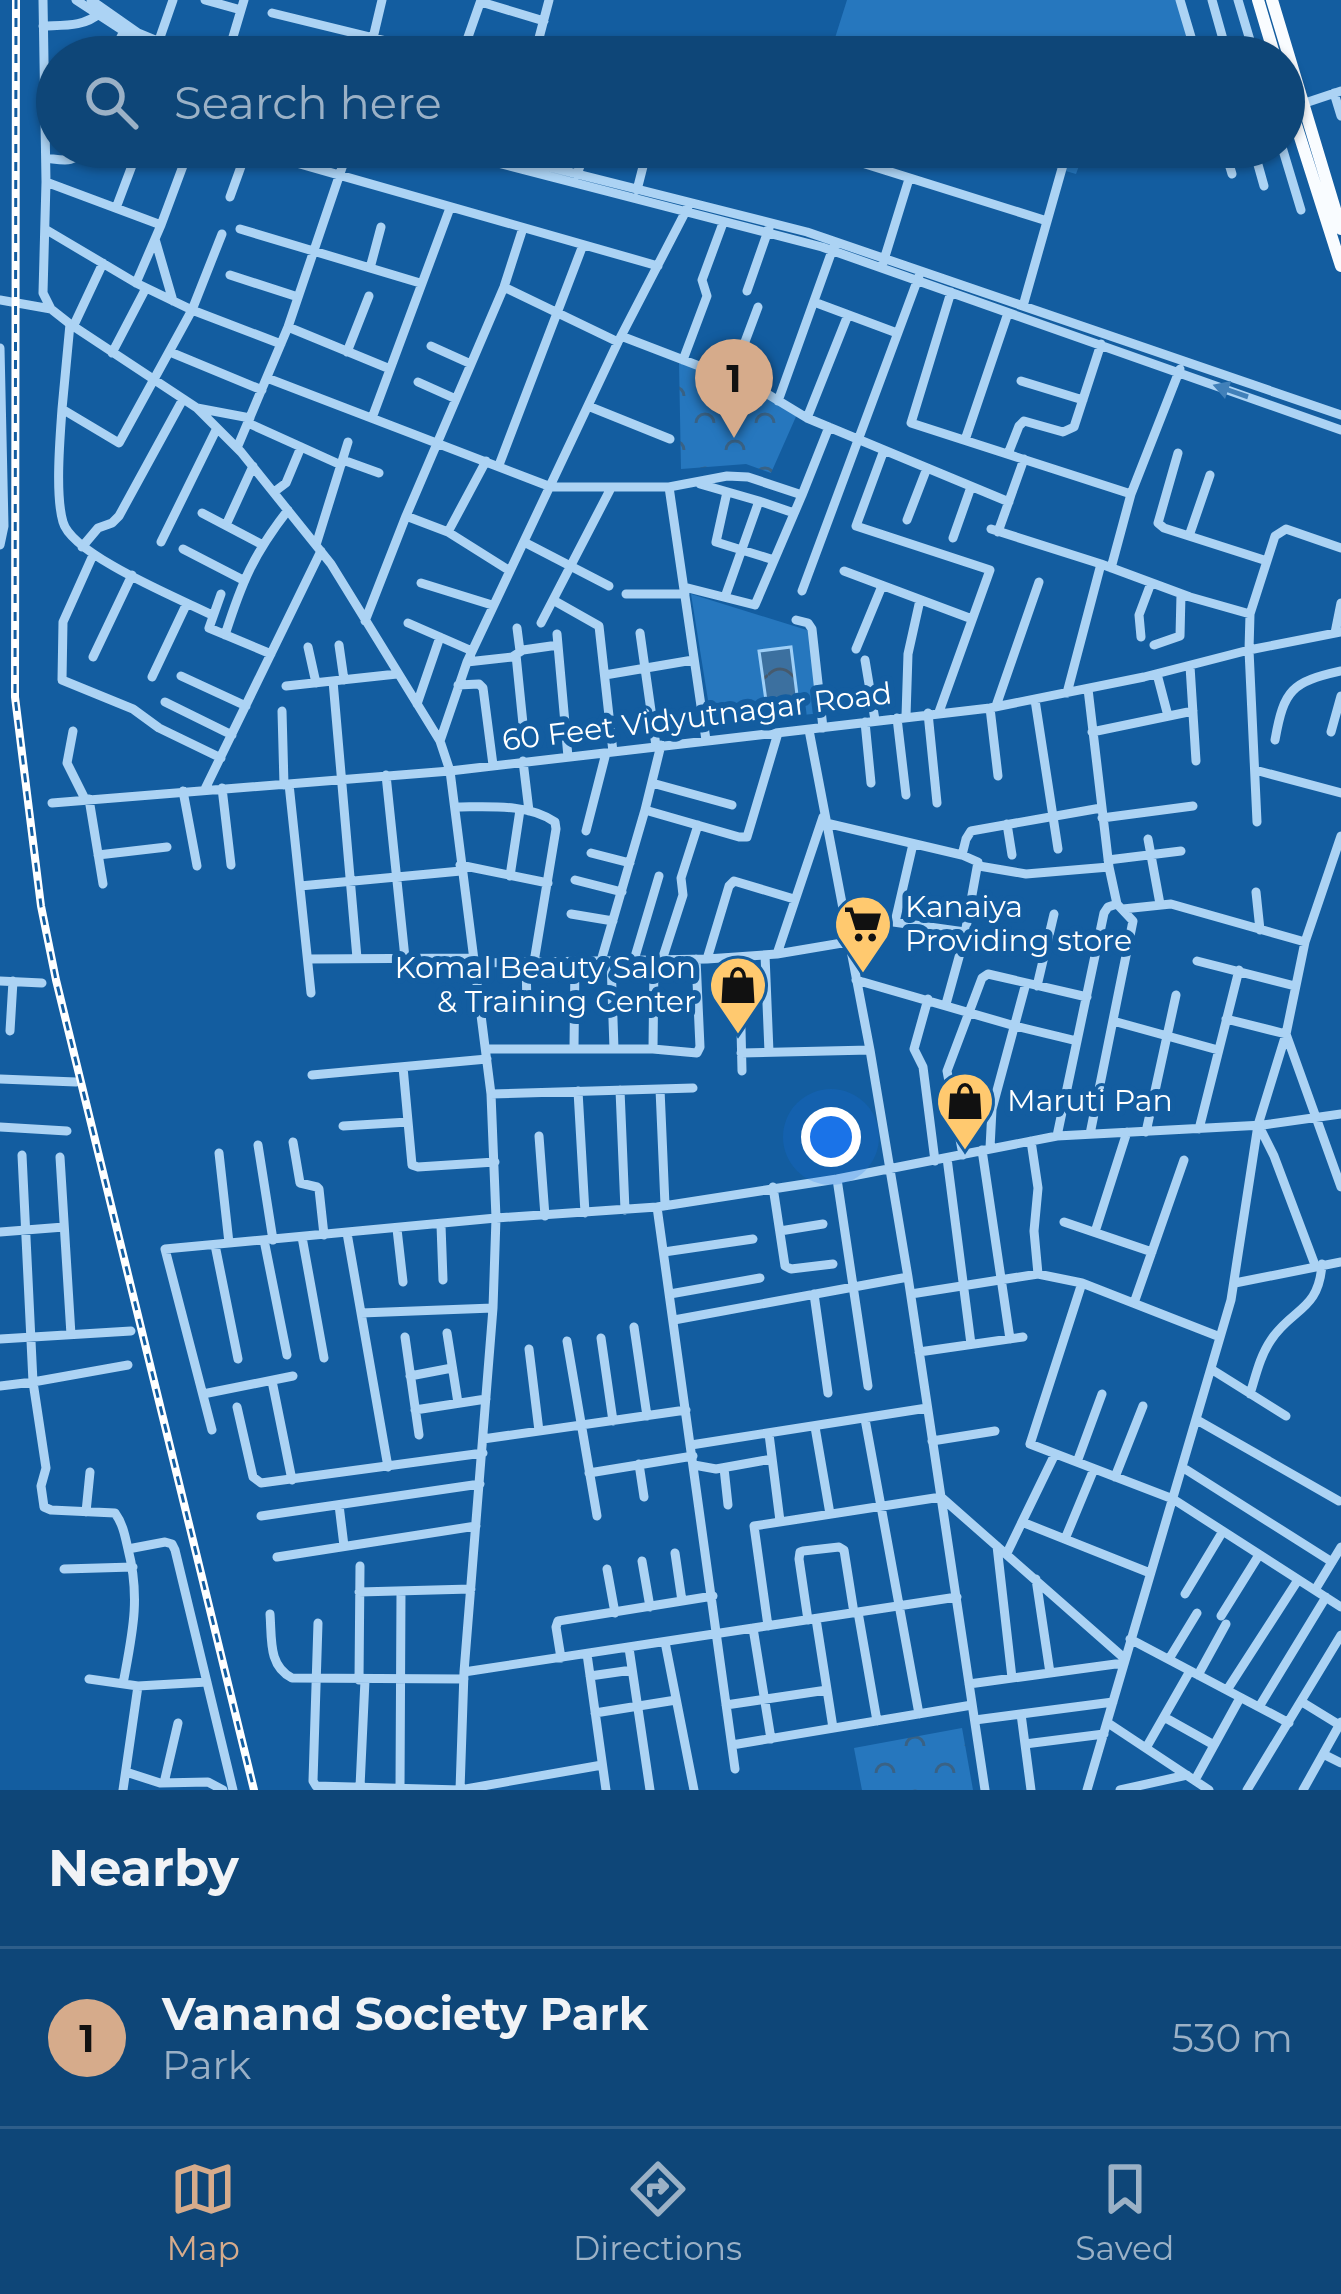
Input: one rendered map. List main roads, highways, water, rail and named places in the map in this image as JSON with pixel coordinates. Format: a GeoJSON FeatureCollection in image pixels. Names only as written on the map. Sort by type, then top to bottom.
{"type":"FeatureCollection","features":[{"type":"Feature","properties":{"kind":"main road"},"geometry":{"type":"LineString","coordinates":[[1258,0],[1269,36]]}},
{"type":"Feature","properties":{"kind":"main road"},"geometry":{"type":"LineString","coordinates":[[1272,0],[1282,36]]}},
{"type":"Feature","properties":{"kind":"main road"},"geometry":{"type":"LineString","coordinates":[[1305,114],[1341,229]]}},
{"type":"Feature","properties":{"kind":"main road"},"geometry":{"type":"LineString","coordinates":[[1305,153],[1341,266]]}},
{"type":"Feature","properties":{"kind":"water"},"geometry":{"type":"Polygon","coordinates":[[[791,647],[799,711],[768,715],[759,651],[791,647]]]}},
{"type":"Feature","properties":{"kind":"railway"},"geometry":{"type":"LineString","coordinates":[[16,0],[15,697],[41,906],[254,1790]]}},
{"type":"Feature","properties":{"kind":"place","name":"Vanand Society Park"},"geometry":{"type":"Point","coordinates":[734,438]}},
{"type":"Feature","properties":{"kind":"place","name":"Kanaiya Providing store"},"geometry":{"type":"Point","coordinates":[863,975]}},
{"type":"Feature","properties":{"kind":"place","name":"Komal Beauty Salon & Training Center"},"geometry":{"type":"Point","coordinates":[738,1036]}},
{"type":"Feature","properties":{"kind":"place","name":"Maruti Pan"},"geometry":{"type":"Point","coordinates":[965,1152]}}]}
